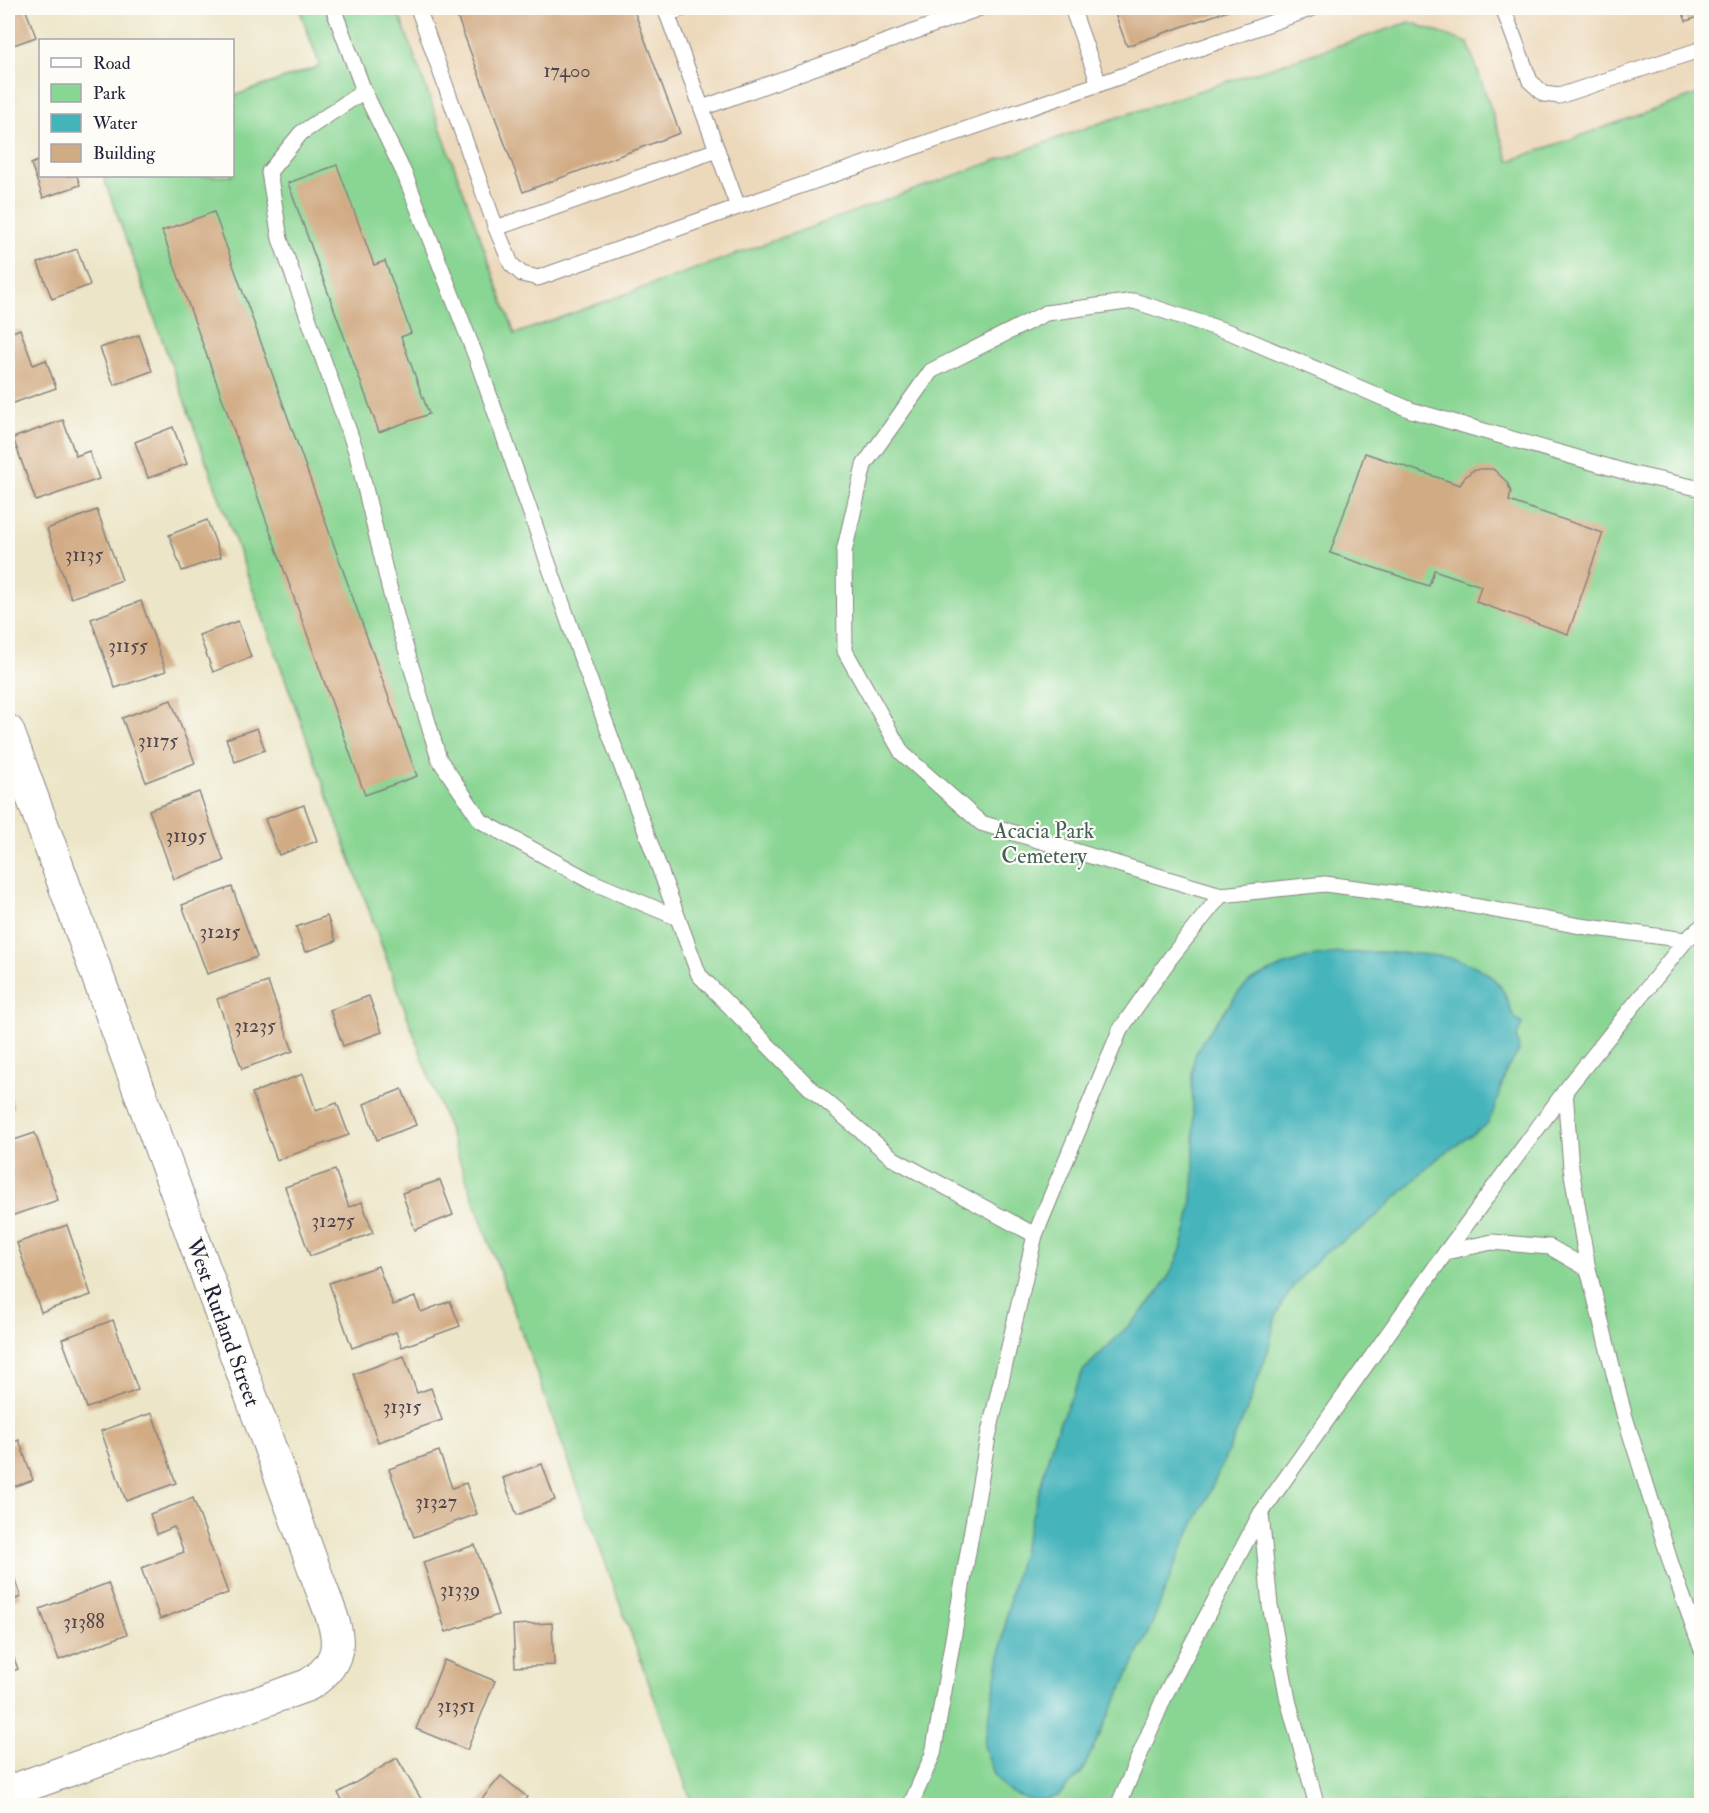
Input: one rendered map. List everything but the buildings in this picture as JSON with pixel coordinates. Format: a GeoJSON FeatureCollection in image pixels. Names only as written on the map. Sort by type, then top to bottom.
{"type":"FeatureCollection","features":[{"type":"Feature","properties":{"kind":"street","name":"West Rutland Street"},"geometry":{"type":"LineString","coordinates":[[8,731],[315,1571],[335,1627],[338,1644],[334,1660],[320,1677],[308,1685],[8,1792]]}},
{"type":"Feature","properties":{"kind":"lane"},"geometry":{"type":"LineString","coordinates":[[333,8],[364,91],[405,175],[476,357],[580,654],[699,975],[809,1087],[894,1160],[1035,1235]]}},
{"type":"Feature","properties":{"kind":"lane"},"geometry":{"type":"LineString","coordinates":[[418,8],[496,228],[511,264],[522,274],[538,278],[1313,8]]}},
{"type":"Feature","properties":{"kind":"lane"},"geometry":{"type":"LineString","coordinates":[[684,8],[666,11],[738,207]]}},
{"type":"Feature","properties":{"kind":"lane"},"geometry":{"type":"LineString","coordinates":[[702,108],[980,8]]}},
{"type":"Feature","properties":{"kind":"lane"},"geometry":{"type":"LineString","coordinates":[[1072,8],[1099,84]]}},
{"type":"Feature","properties":{"kind":"lane"},"geometry":{"type":"LineString","coordinates":[[1503,8],[1530,81],[1544,94],[1559,96],[1701,49]]}},
{"type":"Feature","properties":{"kind":"lane"},"geometry":{"type":"LineString","coordinates":[[364,91],[301,133],[269,172],[280,239],[356,451],[397,619],[439,759],[481,821],[590,881],[678,918]]}},
{"type":"Feature","properties":{"kind":"lane"},"geometry":{"type":"LineString","coordinates":[[496,228],[717,150]]}},
{"type":"Feature","properties":{"kind":"lane"},"geometry":{"type":"LineString","coordinates":[[1686,940],[1580,926],[1425,897],[1325,884],[1221,894],[981,823],[902,753],[845,651],[844,552],[864,465],[931,371],[1046,313],[1134,301],[1232,333],[1411,410],[1633,474],[1701,489]]}},
{"type":"Feature","properties":{"kind":"lane"},"geometry":{"type":"LineString","coordinates":[[910,1806],[933,1754],[988,1437],[1035,1235],[1120,1030],[1171,957],[1221,894]]}},
{"type":"Feature","properties":{"kind":"lane"},"geometry":{"type":"LineString","coordinates":[[1118,1806],[1166,1693],[1261,1514],[1446,1252],[1564,1091],[1686,940],[1701,926]]}},
{"type":"Feature","properties":{"kind":"lane"},"geometry":{"type":"LineString","coordinates":[[1564,1091],[1570,1168],[1588,1269],[1624,1414],[1672,1567],[1701,1650]]}},
{"type":"Feature","properties":{"kind":"lane"},"geometry":{"type":"LineString","coordinates":[[1446,1252],[1492,1242],[1550,1246],[1588,1269]]}},
{"type":"Feature","properties":{"kind":"lane"},"geometry":{"type":"LineString","coordinates":[[1261,1514],[1270,1605],[1288,1700],[1317,1806]]}},
{"type":"Feature","properties":{"kind":"shaded area"},"geometry":{"type":"Polygon","coordinates":[[[397,8],[1701,8],[1701,93],[1509,161],[1468,43],[1091,126],[515,334],[397,8]]]}},
{"type":"Feature","properties":{"kind":"green space","name":"Acacia Park Cemetery"},"geometry":{"type":"Polygon","coordinates":[[[299,8],[397,8],[515,334],[1091,126],[1410,22],[1468,43],[1509,161],[1701,93],[1701,1805],[693,1805],[103,177],[234,177],[234,96],[320,66],[299,8]]]}},
{"type":"Feature","properties":{"kind":"water"},"geometry":{"type":"Polygon","coordinates":[[[1381,952],[1430,955],[1463,961],[1491,977],[1502,989],[1512,1013],[1522,1024],[1517,1037],[1519,1051],[1507,1069],[1493,1113],[1487,1124],[1438,1158],[1367,1225],[1322,1255],[1294,1285],[1276,1316],[1268,1351],[1246,1412],[1181,1550],[1150,1629],[1082,1772],[1058,1796],[1045,1800],[1032,1801],[1010,1792],[1003,1787],[994,1774],[984,1746],[1011,1592],[1055,1433],[1083,1371],[1154,1298],[1175,1263],[1185,1238],[1193,1185],[1192,1076],[1194,1058],[1203,1040],[1238,993],[1252,980],[1310,957],[1339,953],[1381,952]]]}}]}
